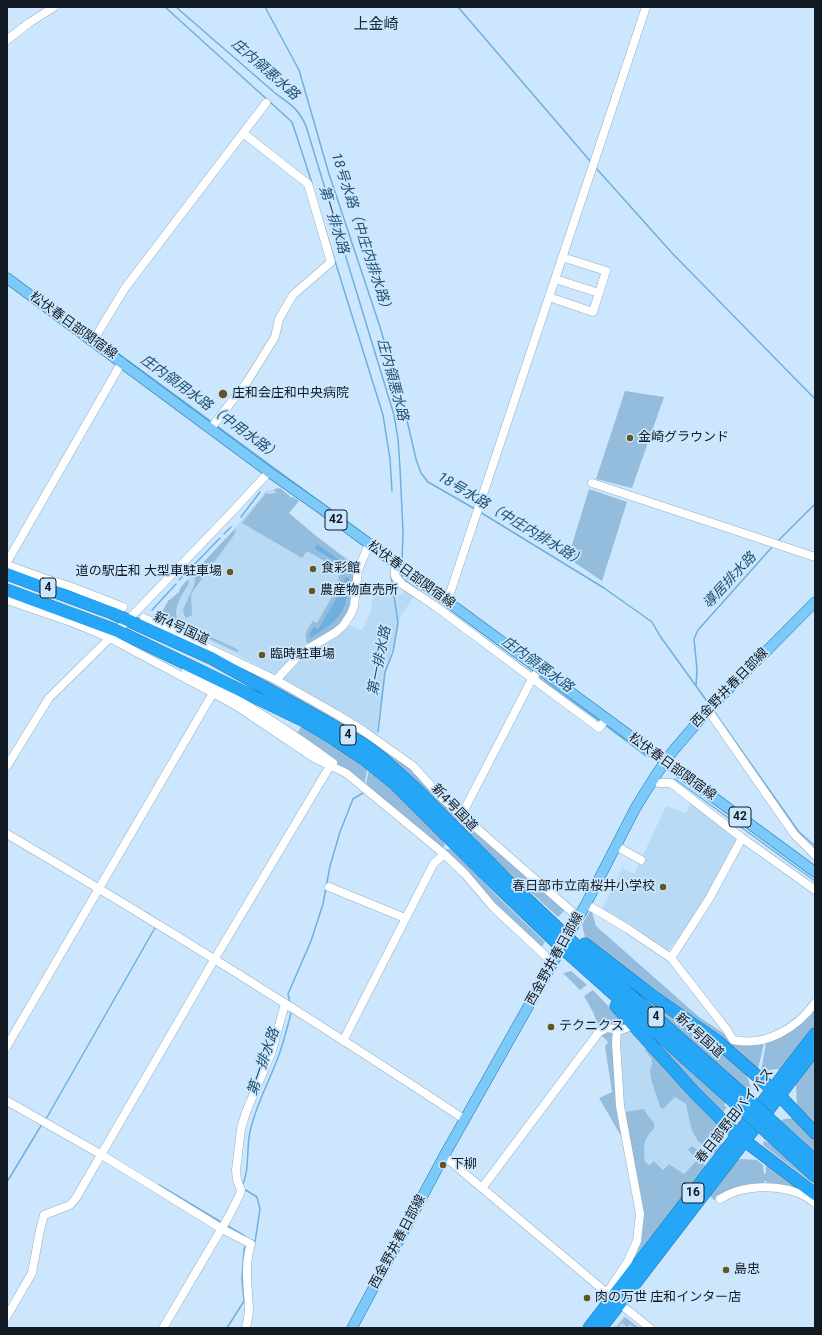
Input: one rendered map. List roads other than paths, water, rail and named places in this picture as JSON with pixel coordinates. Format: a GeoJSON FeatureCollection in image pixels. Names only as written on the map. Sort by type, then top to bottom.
{"type":"FeatureCollection","features":[{"type":"Feature","properties":{"kind":"highway","name":"新4号国道"},"geometry":{"type":"LineString","coordinates":[[7,574],[45,583],[128,620],[164,633],[353,738],[398,772],[456,838]]}},
{"type":"Feature","properties":{"kind":"highway","name":"新4号国道"},"geometry":{"type":"LineString","coordinates":[[7,590],[114,634],[144,644],[275,706],[334,739],[364,759],[395,784],[746,1097],[773,1130],[815,1176]]}},
{"type":"Feature","properties":{"kind":"highway"},"geometry":{"type":"LineString","coordinates":[[456,838],[483,851],[566,938],[707,1033],[776,1092],[815,1133]]}},
{"type":"Feature","properties":{"kind":"highway","name":"新4号国道"},"geometry":{"type":"LineString","coordinates":[[566,938],[733,1101],[815,1161]]}},
{"type":"Feature","properties":{"kind":"highway","name":"4"},"geometry":{"type":"LineString","coordinates":[[566,938],[573,964],[634,1025],[695,1093],[741,1138]]}},
{"type":"Feature","properties":{"kind":"highway","name":"春日部野田バイパス"},"geometry":{"type":"LineString","coordinates":[[589,1328],[741,1138],[776,1092],[815,1034]]}},
{"type":"Feature","properties":{"kind":"highway","name":"春日部野田バイパス"},"geometry":{"type":"LineString","coordinates":[[776,1092],[815,1049]]}},
{"type":"Feature","properties":{"kind":"highway"},"geometry":{"type":"LineString","coordinates":[[741,1138],[815,1194]]}},
{"type":"Feature","properties":{"kind":"highway","name":"春日部野田バイパス"},"geometry":{"type":"LineString","coordinates":[[601,1328],[613,1298]]}},
{"type":"Feature","properties":{"kind":"main road","name":"松伏春日部関宿線"},"geometry":{"type":"LineString","coordinates":[[7,278],[269,472],[398,565],[447,602],[536,674],[603,722],[664,762],[815,872]]}},
{"type":"Feature","properties":{"kind":"main road","name":"西金野井春日部線"},"geometry":{"type":"LineString","coordinates":[[352,1328],[464,1119],[586,904],[636,807],[664,762],[708,710],[815,602]]}},
{"type":"Feature","properties":{"kind":"street"},"geometry":{"type":"LineString","coordinates":[[7,40],[29,23],[54,7]]}},
{"type":"Feature","properties":{"kind":"street"},"geometry":{"type":"LineString","coordinates":[[447,602],[646,7]]}},
{"type":"Feature","properties":{"kind":"street"},"geometry":{"type":"LineString","coordinates":[[92,341],[125,288],[266,103]]}},
{"type":"Feature","properties":{"kind":"street"},"geometry":{"type":"LineString","coordinates":[[211,428],[247,382],[275,337],[279,319],[293,296],[331,262],[308,184],[243,133]]}},
{"type":"Feature","properties":{"kind":"street"},"geometry":{"type":"LineString","coordinates":[[549,297],[593,312],[599,294],[606,271],[562,257]]}},
{"type":"Feature","properties":{"kind":"street"},"geometry":{"type":"LineString","coordinates":[[555,279],[599,294]]}},
{"type":"Feature","properties":{"kind":"street"},"geometry":{"type":"LineString","coordinates":[[122,362],[7,564],[45,583],[69,586],[123,608]]}},
{"type":"Feature","properties":{"kind":"street"},"geometry":{"type":"LineString","coordinates":[[7,766],[49,698],[128,620],[269,472]]}},
{"type":"Feature","properties":{"kind":"street"},"geometry":{"type":"LineString","coordinates":[[592,483],[815,557]]}},
{"type":"Feature","properties":{"kind":"street"},"geometry":{"type":"LineString","coordinates":[[276,680],[286,664],[343,626],[351,614],[354,606],[358,570],[369,544]]}},
{"type":"Feature","properties":{"kind":"street"},"geometry":{"type":"LineString","coordinates":[[398,565],[395,570],[396,576],[402,584],[536,674],[462,814]]}},
{"type":"Feature","properties":{"kind":"street"},"geometry":{"type":"LineString","coordinates":[[7,600],[77,619]]}},
{"type":"Feature","properties":{"kind":"street"},"geometry":{"type":"LineString","coordinates":[[144,618],[159,625],[164,633],[173,631],[276,680],[365,732],[413,766],[441,797],[578,917]]}},
{"type":"Feature","properties":{"kind":"street"},"geometry":{"type":"LineString","coordinates":[[114,634],[235,705],[314,758],[346,773]]}},
{"type":"Feature","properties":{"kind":"street"},"geometry":{"type":"LineString","coordinates":[[144,644],[169,661],[228,693],[274,721],[346,773],[443,853],[465,874],[493,908],[552,962]]}},
{"type":"Feature","properties":{"kind":"street"},"geometry":{"type":"LineString","coordinates":[[7,1046],[213,693]]}},
{"type":"Feature","properties":{"kind":"street"},"geometry":{"type":"LineString","coordinates":[[708,710],[794,834],[815,855]]}},
{"type":"Feature","properties":{"kind":"street"},"geometry":{"type":"LineString","coordinates":[[7,1316],[32,1273],[44,1214],[70,1205],[76,1198],[214,960],[330,766]]}},
{"type":"Feature","properties":{"kind":"street"},"geometry":{"type":"LineString","coordinates":[[659,783],[671,783],[742,838],[815,890]]}},
{"type":"Feature","properties":{"kind":"street"},"geometry":{"type":"LineString","coordinates":[[7,834],[99,888],[285,1004],[464,1119]]}},
{"type":"Feature","properties":{"kind":"street"},"geometry":{"type":"LineString","coordinates":[[343,1041],[434,864],[456,838]]}},
{"type":"Feature","properties":{"kind":"street"},"geometry":{"type":"LineString","coordinates":[[671,958],[709,899],[742,838]]}},
{"type":"Feature","properties":{"kind":"street"},"geometry":{"type":"LineString","coordinates":[[616,846],[641,860]]}},
{"type":"Feature","properties":{"kind":"street"},"geometry":{"type":"LineString","coordinates":[[329,887],[405,918]]}},
{"type":"Feature","properties":{"kind":"street"},"geometry":{"type":"LineString","coordinates":[[586,904],[628,929],[671,958],[727,1030],[733,1040],[753,1042],[766,1040],[798,1022],[815,1003]]}},
{"type":"Feature","properties":{"kind":"street"},"geometry":{"type":"LineString","coordinates":[[163,1328],[222,1229],[240,1194],[241,1190],[237,1180],[236,1170],[241,1129],[246,1112],[271,1054],[285,1004]]}},
{"type":"Feature","properties":{"kind":"street"},"geometry":{"type":"LineString","coordinates":[[482,1188],[600,1032],[607,1028],[621,1030],[634,1025]]}},
{"type":"Feature","properties":{"kind":"street"},"geometry":{"type":"LineString","coordinates":[[613,1298],[637,1241],[640,1214],[620,1106],[616,1043],[617,1029]]}},
{"type":"Feature","properties":{"kind":"street"},"geometry":{"type":"LineString","coordinates":[[7,1101],[102,1155],[222,1229],[251,1244],[248,1253],[247,1279],[249,1311],[246,1328]]}},
{"type":"Feature","properties":{"kind":"street"},"geometry":{"type":"LineString","coordinates":[[444,1156],[650,1328]]}},
{"type":"Feature","properties":{"kind":"street"},"geometry":{"type":"LineString","coordinates":[[720,1199],[736,1191],[750,1188],[766,1188],[797,1192],[811,1199],[815,1203]]}},
{"type":"Feature","properties":{"kind":"waterway","name":"第一排水路"},"geometry":{"type":"LineString","coordinates":[[165,7],[292,122],[312,183]]}},
{"type":"Feature","properties":{"kind":"waterway","name":"庄内領悪水路"},"geometry":{"type":"LineString","coordinates":[[176,7],[293,107],[300,115],[306,126],[394,415],[398,439],[400,468],[403,532],[402,561]]}},
{"type":"Feature","properties":{"kind":"waterway","name":"18号水路（中庄内排水路）"},"geometry":{"type":"LineString","coordinates":[[265,7],[299,70],[329,174],[380,327],[421,473],[428,482],[475,509]]}},
{"type":"Feature","properties":{"kind":"waterway"},"geometry":{"type":"LineString","coordinates":[[458,7],[591,162]]}},
{"type":"Feature","properties":{"kind":"waterway"},"geometry":{"type":"LineString","coordinates":[[596,168],[672,253],[815,399]]}},
{"type":"Feature","properties":{"kind":"waterway","name":"第一排水路"},"geometry":{"type":"LineString","coordinates":[[321,216],[383,415],[390,459],[392,491]]}},
{"type":"Feature","properties":{"kind":"waterway","name":"庄内領用水路（中用水路）"},"geometry":{"type":"LineString","coordinates":[[72,320],[93,335]]}},
{"type":"Feature","properties":{"kind":"waterway","name":"庄内領用水路（中用水路）"},"geometry":{"type":"LineString","coordinates":[[97,338],[212,422]]}},
{"type":"Feature","properties":{"kind":"waterway","name":"庄内領用水路（中用水路）"},"geometry":{"type":"LineString","coordinates":[[217,426],[401,560]]}},
{"type":"Feature","properties":{"kind":"waterway"},"geometry":{"type":"LineString","coordinates":[[241,517],[260,492]]}},
{"type":"Feature","properties":{"kind":"waterway","name":"導居排水路"},"geometry":{"type":"LineString","coordinates":[[777,542],[815,504]]}},
{"type":"Feature","properties":{"kind":"waterway","name":"18号水路（中庄内排水路）"},"geometry":{"type":"LineString","coordinates":[[480,512],[604,588],[652,622],[660,636],[709,704]]}},
{"type":"Feature","properties":{"kind":"waterway"},"geometry":{"type":"LineString","coordinates":[[224,534],[231,527]]}},
{"type":"Feature","properties":{"kind":"waterway"},"geometry":{"type":"LineString","coordinates":[[191,568],[220,538]]}},
{"type":"Feature","properties":{"kind":"waterway","name":"導居排水路"},"geometry":{"type":"LineString","coordinates":[[696,686],[697,670],[694,639],[698,630],[773,546]]}},
{"type":"Feature","properties":{"kind":"waterway","name":"庄内領悪水路"},"geometry":{"type":"LineString","coordinates":[[402,573],[402,578],[421,592]]}},
{"type":"Feature","properties":{"kind":"waterway"},"geometry":{"type":"LineString","coordinates":[[179,580],[183,576]]}},
{"type":"Feature","properties":{"kind":"waterway","name":"第一排水路"},"geometry":{"type":"LineString","coordinates":[[378,732],[385,672],[393,652],[398,623],[391,576]]}},
{"type":"Feature","properties":{"kind":"waterway"},"geometry":{"type":"LineString","coordinates":[[152,610],[176,584]]}},
{"type":"Feature","properties":{"kind":"waterway","name":"庄内領悪水路"},"geometry":{"type":"LineString","coordinates":[[487,640],[532,673]]}},
{"type":"Feature","properties":{"kind":"waterway","name":"庄内領悪水路"},"geometry":{"type":"LineString","coordinates":[[537,676],[601,722]]}},
{"type":"Feature","properties":{"kind":"waterway","name":"18号水路（中庄内排水路）"},"geometry":{"type":"LineString","coordinates":[[713,710],[799,832],[815,846]]}},
{"type":"Feature","properties":{"kind":"waterway","name":"庄内領悪水路"},"geometry":{"type":"LineString","coordinates":[[605,725],[646,756]]}},
{"type":"Feature","properties":{"kind":"waterway","name":"庄内領悪水路"},"geometry":{"type":"LineString","coordinates":[[675,779],[815,881]]}},
{"type":"Feature","properties":{"kind":"waterway","name":"第一排水路"},"geometry":{"type":"LineString","coordinates":[[290,1003],[288,994],[311,941],[323,904],[330,866],[340,832],[353,799],[363,793]]}},
{"type":"Feature","properties":{"kind":"waterway"},"geometry":{"type":"LineString","coordinates":[[145,912],[159,921]]}},
{"type":"Feature","properties":{"kind":"waterway"},"geometry":{"type":"LineString","coordinates":[[46,1119],[156,926]]}},
{"type":"Feature","properties":{"kind":"waterway","name":"第一排水路"},"geometry":{"type":"LineString","coordinates":[[242,1186],[247,1167],[252,1123],[281,1049],[291,1010]]}},
{"type":"Feature","properties":{"kind":"waterway"},"geometry":{"type":"LineString","coordinates":[[7,1182],[42,1124]]}},
{"type":"Feature","properties":{"kind":"waterway"},"geometry":{"type":"LineString","coordinates":[[159,1185],[221,1222]]}},
{"type":"Feature","properties":{"kind":"waterway","name":"第一排水路"},"geometry":{"type":"LineString","coordinates":[[244,1189],[257,1197],[260,1209],[255,1242],[252,1240]]}},
{"type":"Feature","properties":{"kind":"waterway"},"geometry":{"type":"LineString","coordinates":[[226,1225],[245,1236]]}},
{"type":"Feature","properties":{"kind":"waterway","name":"第一排水路"},"geometry":{"type":"LineString","coordinates":[[227,1328],[244,1301],[242,1279],[244,1249],[247,1244]]}},
{"type":"Feature","properties":{"kind":"place","name":"庄和会庄和中央病院"},"geometry":{"type":"Point","coordinates":[223,394]}},
{"type":"Feature","properties":{"kind":"place","name":"金崎グラウンド"},"geometry":{"type":"Point","coordinates":[630,438]}},
{"type":"Feature","properties":{"kind":"place","name":"食彩館"},"geometry":{"type":"Point","coordinates":[313,569]}},
{"type":"Feature","properties":{"kind":"place","name":"道の駅庄和 大型車駐車場"},"geometry":{"type":"Point","coordinates":[230,572]}},
{"type":"Feature","properties":{"kind":"place","name":"農産物直売所"},"geometry":{"type":"Point","coordinates":[312,591]}},
{"type":"Feature","properties":{"kind":"place","name":"臨時駐車場"},"geometry":{"type":"Point","coordinates":[262,655]}},
{"type":"Feature","properties":{"kind":"place","name":"春日部市立南桜井小学校"},"geometry":{"type":"Point","coordinates":[663,887]}},
{"type":"Feature","properties":{"kind":"place","name":"テクニクス"},"geometry":{"type":"Point","coordinates":[551,1027]}},
{"type":"Feature","properties":{"kind":"place","name":"下柳"},"geometry":{"type":"Point","coordinates":[443,1165]}},
{"type":"Feature","properties":{"kind":"place","name":"島忠"},"geometry":{"type":"Point","coordinates":[726,1270]}},
{"type":"Feature","properties":{"kind":"place","name":"肉の万世 庄和インター店"},"geometry":{"type":"Point","coordinates":[587,1298]}},
{"type":"Feature","properties":{"kind":"district","name":"上金崎"},"geometry":{"type":"Point","coordinates":[376,25]}}]}
